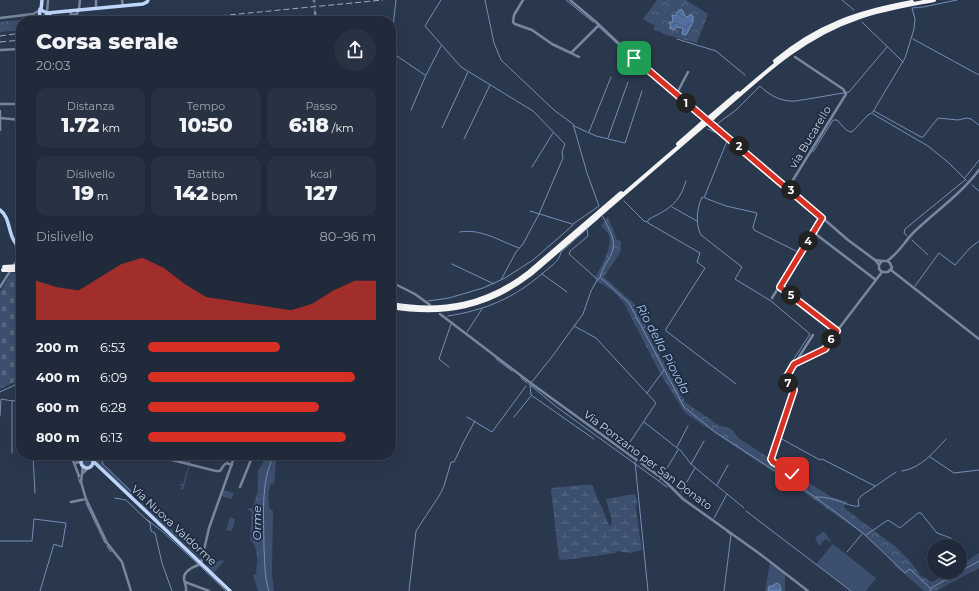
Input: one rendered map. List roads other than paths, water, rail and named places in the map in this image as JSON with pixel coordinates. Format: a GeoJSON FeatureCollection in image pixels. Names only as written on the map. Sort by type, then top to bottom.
{"type":"FeatureCollection","features":[{"type":"Feature","properties":{"kind":"highway"},"geometry":{"type":"LineString","coordinates":[[906,3],[913,0]]}},
{"type":"Feature","properties":{"kind":"highway"},"geometry":{"type":"LineString","coordinates":[[712,117],[785,53],[812,35],[839,22],[866,12],[920,0]]}},
{"type":"Feature","properties":{"kind":"highway"},"geometry":{"type":"LineString","coordinates":[[396,306],[419,308],[452,306],[478,300],[508,286],[540,262],[786,56],[818,35],[840,24],[867,14],[934,0]]}},
{"type":"Feature","properties":{"kind":"highway"},"geometry":{"type":"LineString","coordinates":[[2,268],[16,267]]}},
{"type":"Feature","properties":{"kind":"highway"},"geometry":{"type":"LineString","coordinates":[[2,268],[16,269]]}},
{"type":"Feature","properties":{"kind":"main road"},"geometry":{"type":"LineString","coordinates":[[39,16],[42,0]]}},
{"type":"Feature","properties":{"kind":"main road"},"geometry":{"type":"LineString","coordinates":[[40,8],[43,12],[47,13],[143,4],[148,0]]}},
{"type":"Feature","properties":{"kind":"main road"},"geometry":{"type":"LineString","coordinates":[[43,16],[53,12]]}},
{"type":"Feature","properties":{"kind":"main road"},"geometry":{"type":"LineString","coordinates":[[0,210],[6,216],[14,241]]}},
{"type":"Feature","properties":{"kind":"main road"},"geometry":{"type":"LineString","coordinates":[[82,464],[83,460]]}},
{"type":"Feature","properties":{"kind":"main road"},"geometry":{"type":"LineString","coordinates":[[89,467],[93,464],[93,461]]}},
{"type":"Feature","properties":{"kind":"main road","name":"Via Nuova Valdorme"},"geometry":{"type":"LineString","coordinates":[[93,461],[230,591]]}},
{"type":"Feature","properties":{"kind":"main road","name":"Via Nuova Valdorme"},"geometry":{"type":"LineString","coordinates":[[82,464],[99,469],[105,473]]}},
{"type":"Feature","properties":{"kind":"street"},"geometry":{"type":"LineString","coordinates":[[47,13],[48,0]]}},
{"type":"Feature","properties":{"kind":"street"},"geometry":{"type":"LineString","coordinates":[[79,9],[80,0]]}},
{"type":"Feature","properties":{"kind":"street"},"geometry":{"type":"LineString","coordinates":[[96,0],[96,8]]}},
{"type":"Feature","properties":{"kind":"street"},"geometry":{"type":"LineString","coordinates":[[122,0],[123,6]]}},
{"type":"Feature","properties":{"kind":"street"},"geometry":{"type":"LineString","coordinates":[[523,0],[514,15],[513,22],[532,30],[552,44],[579,57]]}},
{"type":"Feature","properties":{"kind":"street"},"geometry":{"type":"LineString","coordinates":[[570,0],[676,95],[848,240],[875,260],[882,272]]}},
{"type":"Feature","properties":{"kind":"street"},"geometry":{"type":"LineString","coordinates":[[18,16],[36,13],[40,8]]}},
{"type":"Feature","properties":{"kind":"street"},"geometry":{"type":"LineString","coordinates":[[315,12],[316,16]]}},
{"type":"Feature","properties":{"kind":"street"},"geometry":{"type":"LineString","coordinates":[[27,15],[32,16]]}},
{"type":"Feature","properties":{"kind":"street"},"geometry":{"type":"LineString","coordinates":[[0,18],[16,16]]}},
{"type":"Feature","properties":{"kind":"street"},"geometry":{"type":"LineString","coordinates":[[571,53],[599,25]]}},
{"type":"Feature","properties":{"kind":"street"},"geometry":{"type":"LineString","coordinates":[[0,50],[16,49]]}},
{"type":"Feature","properties":{"kind":"street","name":"via Bucarello"},"geometry":{"type":"LineString","coordinates":[[788,188],[846,94],[843,88],[828,80],[795,57]]}},
{"type":"Feature","properties":{"kind":"street"},"geometry":{"type":"LineString","coordinates":[[676,95],[688,72]]}},
{"type":"Feature","properties":{"kind":"street"},"geometry":{"type":"LineString","coordinates":[[0,104],[16,104]]}},
{"type":"Feature","properties":{"kind":"street"},"geometry":{"type":"LineString","coordinates":[[0,111],[0,130]]}},
{"type":"Feature","properties":{"kind":"street"},"geometry":{"type":"LineString","coordinates":[[0,118],[16,120]]}},
{"type":"Feature","properties":{"kind":"street"},"geometry":{"type":"LineString","coordinates":[[875,260],[882,261],[893,257],[913,233],[965,187],[979,170]]}},
{"type":"Feature","properties":{"kind":"street"},"geometry":{"type":"LineString","coordinates":[[772,298],[822,218]]}},
{"type":"Feature","properties":{"kind":"street"},"geometry":{"type":"LineString","coordinates":[[813,232],[876,280]]}},
{"type":"Feature","properties":{"kind":"street"},"geometry":{"type":"LineString","coordinates":[[14,241],[16,246]]}},
{"type":"Feature","properties":{"kind":"street"},"geometry":{"type":"LineString","coordinates":[[890,271],[893,257]]}},
{"type":"Feature","properties":{"kind":"street"},"geometry":{"type":"LineString","coordinates":[[887,260],[891,265]]}},
{"type":"Feature","properties":{"kind":"street"},"geometry":{"type":"LineString","coordinates":[[879,265],[882,261]]}},
{"type":"Feature","properties":{"kind":"street"},"geometry":{"type":"LineString","coordinates":[[0,287],[16,262]]}},
{"type":"Feature","properties":{"kind":"street"},"geometry":{"type":"LineString","coordinates":[[794,364],[825,349],[882,272],[890,271],[979,339]]}},
{"type":"Feature","properties":{"kind":"street"},"geometry":{"type":"LineString","coordinates":[[396,284],[415,294],[430,305]]}},
{"type":"Feature","properties":{"kind":"street"},"geometry":{"type":"LineString","coordinates":[[780,287],[837,331]]}},
{"type":"Feature","properties":{"kind":"street","name":"Via Ponzano per San Donato"},"geometry":{"type":"LineString","coordinates":[[440,314],[661,478],[683,499],[760,554],[808,591]]}},
{"type":"Feature","properties":{"kind":"street"},"geometry":{"type":"LineString","coordinates":[[801,463],[794,475],[773,462],[771,459],[794,390],[793,387],[786,381],[786,378],[813,335]]}},
{"type":"Feature","properties":{"kind":"street"},"geometry":{"type":"LineString","coordinates":[[73,460],[80,476],[86,499],[107,543],[122,562],[131,591]]}},
{"type":"Feature","properties":{"kind":"street"},"geometry":{"type":"LineString","coordinates":[[172,460],[216,471],[220,471],[227,463],[232,465]]}},
{"type":"Feature","properties":{"kind":"street"},"geometry":{"type":"LineString","coordinates":[[186,591],[187,585],[184,581],[185,574],[195,566],[202,563],[209,528],[234,460]]}},
{"type":"Feature","properties":{"kind":"street"},"geometry":{"type":"LineString","coordinates":[[240,487],[251,460]]}},
{"type":"Feature","properties":{"kind":"street"},"geometry":{"type":"LineString","coordinates":[[75,464],[77,462],[82,464],[80,476]]}},
{"type":"Feature","properties":{"kind":"street"},"geometry":{"type":"LineString","coordinates":[[80,476],[89,467]]}},
{"type":"Feature","properties":{"kind":"street"},"geometry":{"type":"LineString","coordinates":[[71,502],[86,499]]}},
{"type":"Feature","properties":{"kind":"street"},"geometry":{"type":"LineString","coordinates":[[184,581],[209,591]]}},
{"type":"Feature","properties":{"kind":"street"},"geometry":{"type":"LineString","coordinates":[[196,591],[198,587]]}},
{"type":"Feature","properties":{"kind":"water"},"geometry":{"type":"Polygon","coordinates":[[[681,9],[685,16],[688,17],[690,14],[693,16],[693,22],[686,35],[682,34],[683,28],[676,27],[674,30],[669,28],[671,26],[669,22],[673,21],[672,15],[675,16],[681,9]]]}},
{"type":"Feature","properties":{"kind":"water"},"geometry":{"type":"Polygon","coordinates":[[[777,583],[780,585],[781,591],[768,591],[769,586],[777,583]]]}},
{"type":"Feature","properties":{"kind":"waterway","name":"Orme"},"geometry":{"type":"LineString","coordinates":[[394,16],[396,0]]}},
{"type":"Feature","properties":{"kind":"waterway"},"geometry":{"type":"LineString","coordinates":[[441,0],[425,26],[461,67],[533,111],[565,144],[562,152],[563,158],[539,214],[501,280]]}},
{"type":"Feature","properties":{"kind":"waterway","name":"Rio della Piovola"},"geometry":{"type":"LineString","coordinates":[[428,301],[449,298],[483,288],[505,278],[533,260],[573,224],[599,206],[587,173],[573,124],[554,110],[501,60],[494,43],[485,0]]}},
{"type":"Feature","properties":{"kind":"waterway"},"geometry":{"type":"LineString","coordinates":[[566,0],[593,22]]}},
{"type":"Feature","properties":{"kind":"waterway"},"geometry":{"type":"LineString","coordinates":[[842,0],[854,10]]}},
{"type":"Feature","properties":{"kind":"waterway"},"geometry":{"type":"LineString","coordinates":[[813,152],[833,120],[837,120],[846,130],[852,132],[868,115],[872,113],[905,58],[914,29],[915,19],[912,8],[957,0]]}},
{"type":"Feature","properties":{"kind":"waterway"},"geometry":{"type":"LineString","coordinates":[[862,22],[903,62]]}},
{"type":"Feature","properties":{"kind":"waterway"},"geometry":{"type":"LineString","coordinates":[[599,27],[664,87]]}},
{"type":"Feature","properties":{"kind":"waterway"},"geometry":{"type":"LineString","coordinates":[[677,39],[716,51],[745,75]]}},
{"type":"Feature","properties":{"kind":"waterway"},"geometry":{"type":"LineString","coordinates":[[913,39],[979,75]]}},
{"type":"Feature","properties":{"kind":"waterway"},"geometry":{"type":"LineString","coordinates":[[411,110],[426,75],[441,46]]}},
{"type":"Feature","properties":{"kind":"waterway"},"geometry":{"type":"LineString","coordinates":[[717,124],[736,110],[760,86],[776,98],[791,101],[849,92],[887,47]]}},
{"type":"Feature","properties":{"kind":"waterway"},"geometry":{"type":"LineString","coordinates":[[396,55],[425,75]]}},
{"type":"Feature","properties":{"kind":"waterway"},"geometry":{"type":"LineString","coordinates":[[442,128],[468,72]]}},
{"type":"Feature","properties":{"kind":"waterway"},"geometry":{"type":"LineString","coordinates":[[589,132],[611,77]]}},
{"type":"Feature","properties":{"kind":"waterway"},"geometry":{"type":"LineString","coordinates":[[608,138],[628,82]]}},
{"type":"Feature","properties":{"kind":"waterway"},"geometry":{"type":"LineString","coordinates":[[464,139],[490,85]]}},
{"type":"Feature","properties":{"kind":"waterway"},"geometry":{"type":"LineString","coordinates":[[666,89],[699,118]]}},
{"type":"Feature","properties":{"kind":"waterway"},"geometry":{"type":"LineString","coordinates":[[574,126],[596,136],[625,143],[642,91]]}},
{"type":"Feature","properties":{"kind":"waterway"},"geometry":{"type":"LineString","coordinates":[[874,111],[921,137],[923,137],[938,118],[958,120],[967,118],[979,125]]}},
{"type":"Feature","properties":{"kind":"waterway"},"geometry":{"type":"LineString","coordinates":[[873,114],[928,146],[949,163],[967,181]]}},
{"type":"Feature","properties":{"kind":"waterway"},"geometry":{"type":"LineString","coordinates":[[708,129],[719,134],[727,141],[704,198],[702,197],[700,201],[697,216],[699,231],[701,235],[742,267],[735,279],[771,301],[810,334],[784,374],[784,381],[789,385]]}},
{"type":"Feature","properties":{"kind":"waterway"},"geometry":{"type":"LineString","coordinates":[[532,167],[553,133]]}},
{"type":"Feature","properties":{"kind":"waterway"},"geometry":{"type":"LineString","coordinates":[[965,178],[979,160]]}},
{"type":"Feature","properties":{"kind":"waterway"},"geometry":{"type":"LineString","coordinates":[[907,236],[904,233],[905,229],[965,180]]}},
{"type":"Feature","properties":{"kind":"waterway"},"geometry":{"type":"LineString","coordinates":[[648,221],[672,205],[680,195],[686,181]]}},
{"type":"Feature","properties":{"kind":"waterway"},"geometry":{"type":"LineString","coordinates":[[972,185],[979,191]]}},
{"type":"Feature","properties":{"kind":"waterway"},"geometry":{"type":"LineString","coordinates":[[705,198],[726,206],[757,213],[753,227],[754,230],[796,251]]}},
{"type":"Feature","properties":{"kind":"waterway"},"geometry":{"type":"LineString","coordinates":[[624,201],[644,221],[700,253],[697,262],[705,268],[666,331],[736,384]]}},
{"type":"Feature","properties":{"kind":"waterway"},"geometry":{"type":"LineString","coordinates":[[672,207],[697,221]]}},
{"type":"Feature","properties":{"kind":"waterway"},"geometry":{"type":"LineString","coordinates":[[530,211],[572,224]]}},
{"type":"Feature","properties":{"kind":"waterway","name":"Rio della Piovola"},"geometry":{"type":"LineString","coordinates":[[600,277],[614,244],[609,229],[602,216]]}},
{"type":"Feature","properties":{"kind":"waterway"},"geometry":{"type":"LineString","coordinates":[[448,316],[475,310],[499,302],[532,282],[554,264],[561,252],[599,218]]}},
{"type":"Feature","properties":{"kind":"waterway"},"geometry":{"type":"LineString","coordinates":[[587,229],[587,237],[570,251],[569,254],[597,279]]}},
{"type":"Feature","properties":{"kind":"waterway"},"geometry":{"type":"LineString","coordinates":[[460,232],[467,231],[482,233],[519,248]]}},
{"type":"Feature","properties":{"kind":"waterway"},"geometry":{"type":"LineString","coordinates":[[912,240],[928,255]]}},
{"type":"Feature","properties":{"kind":"waterway"},"geometry":{"type":"LineString","coordinates":[[915,286],[939,253],[955,265],[970,248],[979,241]]}},
{"type":"Feature","properties":{"kind":"waterway"},"geometry":{"type":"LineString","coordinates":[[452,264],[494,284]]}},
{"type":"Feature","properties":{"kind":"waterway"},"geometry":{"type":"LineString","coordinates":[[542,274],[567,292]]}},
{"type":"Feature","properties":{"kind":"waterway"},"geometry":{"type":"LineString","coordinates":[[531,383],[583,314],[591,291],[597,280],[600,278]]}},
{"type":"Feature","properties":{"kind":"waterway","name":"Rio della Piovola"},"geometry":{"type":"LineString","coordinates":[[601,278],[629,303],[684,407],[715,432],[815,497],[846,520],[865,535],[905,573],[910,569],[930,588],[931,591]]}},
{"type":"Feature","properties":{"kind":"waterway"},"geometry":{"type":"LineString","coordinates":[[467,332],[482,309]]}},
{"type":"Feature","properties":{"kind":"waterway"},"geometry":{"type":"LineString","coordinates":[[449,367],[439,359],[451,324]]}},
{"type":"Feature","properties":{"kind":"waterway"},"geometry":{"type":"LineString","coordinates":[[574,326],[596,338],[656,403],[626,448]]}},
{"type":"Feature","properties":{"kind":"waterway"},"geometry":{"type":"LineString","coordinates":[[496,359],[512,371]]}},
{"type":"Feature","properties":{"kind":"waterway"},"geometry":{"type":"LineString","coordinates":[[647,393],[664,370]]}},
{"type":"Feature","properties":{"kind":"waterway"},"geometry":{"type":"LineString","coordinates":[[521,378],[527,383]]}},
{"type":"Feature","properties":{"kind":"waterway"},"geometry":{"type":"LineString","coordinates":[[0,392],[16,384]]}},
{"type":"Feature","properties":{"kind":"waterway"},"geometry":{"type":"LineString","coordinates":[[529,384],[558,408],[667,487]]}},
{"type":"Feature","properties":{"kind":"waterway"},"geometry":{"type":"LineString","coordinates":[[530,385],[531,395],[594,439]]}},
{"type":"Feature","properties":{"kind":"waterway"},"geometry":{"type":"LineString","coordinates":[[467,417],[492,432],[526,386]]}},
{"type":"Feature","properties":{"kind":"waterway"},"geometry":{"type":"LineString","coordinates":[[514,417],[531,396]]}},
{"type":"Feature","properties":{"kind":"waterway"},"geometry":{"type":"LineString","coordinates":[[0,416],[1,399],[16,400]]}},
{"type":"Feature","properties":{"kind":"waterway"},"geometry":{"type":"LineString","coordinates":[[12,401],[12,453]]}},
{"type":"Feature","properties":{"kind":"waterway"},"geometry":{"type":"LineString","coordinates":[[409,591],[416,531],[439,496],[444,486],[451,462],[454,462],[475,421]]}},
{"type":"Feature","properties":{"kind":"waterway"},"geometry":{"type":"LineString","coordinates":[[644,422],[681,451],[691,464],[744,508]]}},
{"type":"Feature","properties":{"kind":"waterway"},"geometry":{"type":"LineString","coordinates":[[677,447],[688,426]]}},
{"type":"Feature","properties":{"kind":"waterway"},"geometry":{"type":"LineString","coordinates":[[780,438],[820,460],[822,459],[875,486]]}},
{"type":"Feature","properties":{"kind":"waterway"},"geometry":{"type":"LineString","coordinates":[[902,471],[915,467],[921,463],[946,439]]}},
{"type":"Feature","properties":{"kind":"waterway"},"geometry":{"type":"LineString","coordinates":[[691,464],[704,441]]}},
{"type":"Feature","properties":{"kind":"waterway"},"geometry":{"type":"LineString","coordinates":[[660,480],[678,450]]}},
{"type":"Feature","properties":{"kind":"waterway"},"geometry":{"type":"LineString","coordinates":[[930,457],[954,473],[979,470]]}},
{"type":"Feature","properties":{"kind":"waterway"},"geometry":{"type":"LineString","coordinates":[[33,460],[35,493]]}},
{"type":"Feature","properties":{"kind":"waterway"},"geometry":{"type":"LineString","coordinates":[[102,460],[103,464],[133,493],[131,496]]}},
{"type":"Feature","properties":{"kind":"waterway","name":"Orme"},"geometry":{"type":"LineString","coordinates":[[269,591],[265,570],[263,513],[265,488],[272,460]]}},
{"type":"Feature","properties":{"kind":"waterway"},"geometry":{"type":"LineString","coordinates":[[635,462],[648,591]]}},
{"type":"Feature","properties":{"kind":"waterway"},"geometry":{"type":"LineString","coordinates":[[717,485],[728,465]]}},
{"type":"Feature","properties":{"kind":"waterway"},"geometry":{"type":"LineString","coordinates":[[681,492],[695,468]]}},
{"type":"Feature","properties":{"kind":"waterway"},"geometry":{"type":"LineString","coordinates":[[816,497],[830,498],[859,506],[858,500],[861,496],[896,472]]}},
{"type":"Feature","properties":{"kind":"waterway"},"geometry":{"type":"LineString","coordinates":[[78,476],[80,483]]}},
{"type":"Feature","properties":{"kind":"waterway"},"geometry":{"type":"LineString","coordinates":[[714,518],[727,494]]}},
{"type":"Feature","properties":{"kind":"waterway"},"geometry":{"type":"LineString","coordinates":[[115,498],[126,500],[150,523],[151,531],[155,533],[162,563],[172,591]]}},
{"type":"Feature","properties":{"kind":"waterway"},"geometry":{"type":"LineString","coordinates":[[86,503],[105,543]]}},
{"type":"Feature","properties":{"kind":"waterway"},"geometry":{"type":"LineString","coordinates":[[746,511],[851,591]]}},
{"type":"Feature","properties":{"kind":"waterway"},"geometry":{"type":"LineString","coordinates":[[866,535],[888,520],[900,528],[918,513],[921,513],[937,533],[952,539]]}},
{"type":"Feature","properties":{"kind":"waterway"},"geometry":{"type":"LineString","coordinates":[[0,541],[32,541],[34,519],[66,523],[62,547],[54,544],[40,591]]}},
{"type":"Feature","properties":{"kind":"waterway"},"geometry":{"type":"LineString","coordinates":[[146,519],[162,531],[198,564]]}},
{"type":"Feature","properties":{"kind":"waterway"},"geometry":{"type":"LineString","coordinates":[[724,591],[731,535],[727,532]]}},
{"type":"Feature","properties":{"kind":"waterway"},"geometry":{"type":"LineString","coordinates":[[847,552],[862,534]]}},
{"type":"Feature","properties":{"kind":"waterway"},"geometry":{"type":"LineString","coordinates":[[107,546],[111,552]]}},
{"type":"Feature","properties":{"kind":"waterway","name":"Rio della Piovola"},"geometry":{"type":"LineString","coordinates":[[931,588],[979,561]]}},
{"type":"Feature","properties":{"kind":"waterway"},"geometry":{"type":"LineString","coordinates":[[200,566],[226,591]]}},
{"type":"Feature","properties":{"kind":"tunnel"},"geometry":{"type":"LineString","coordinates":[[314,1],[315,12]]}},
{"type":"Feature","properties":{"kind":"railway"},"geometry":{"type":"LineString","coordinates":[[218,16],[383,0]]}},
{"type":"Feature","properties":{"kind":"railway"},"geometry":{"type":"LineString","coordinates":[[0,36],[16,34]]}},
{"type":"Feature","properties":{"kind":"railway"},"geometry":{"type":"LineString","coordinates":[[0,42],[16,40]]}}]}
